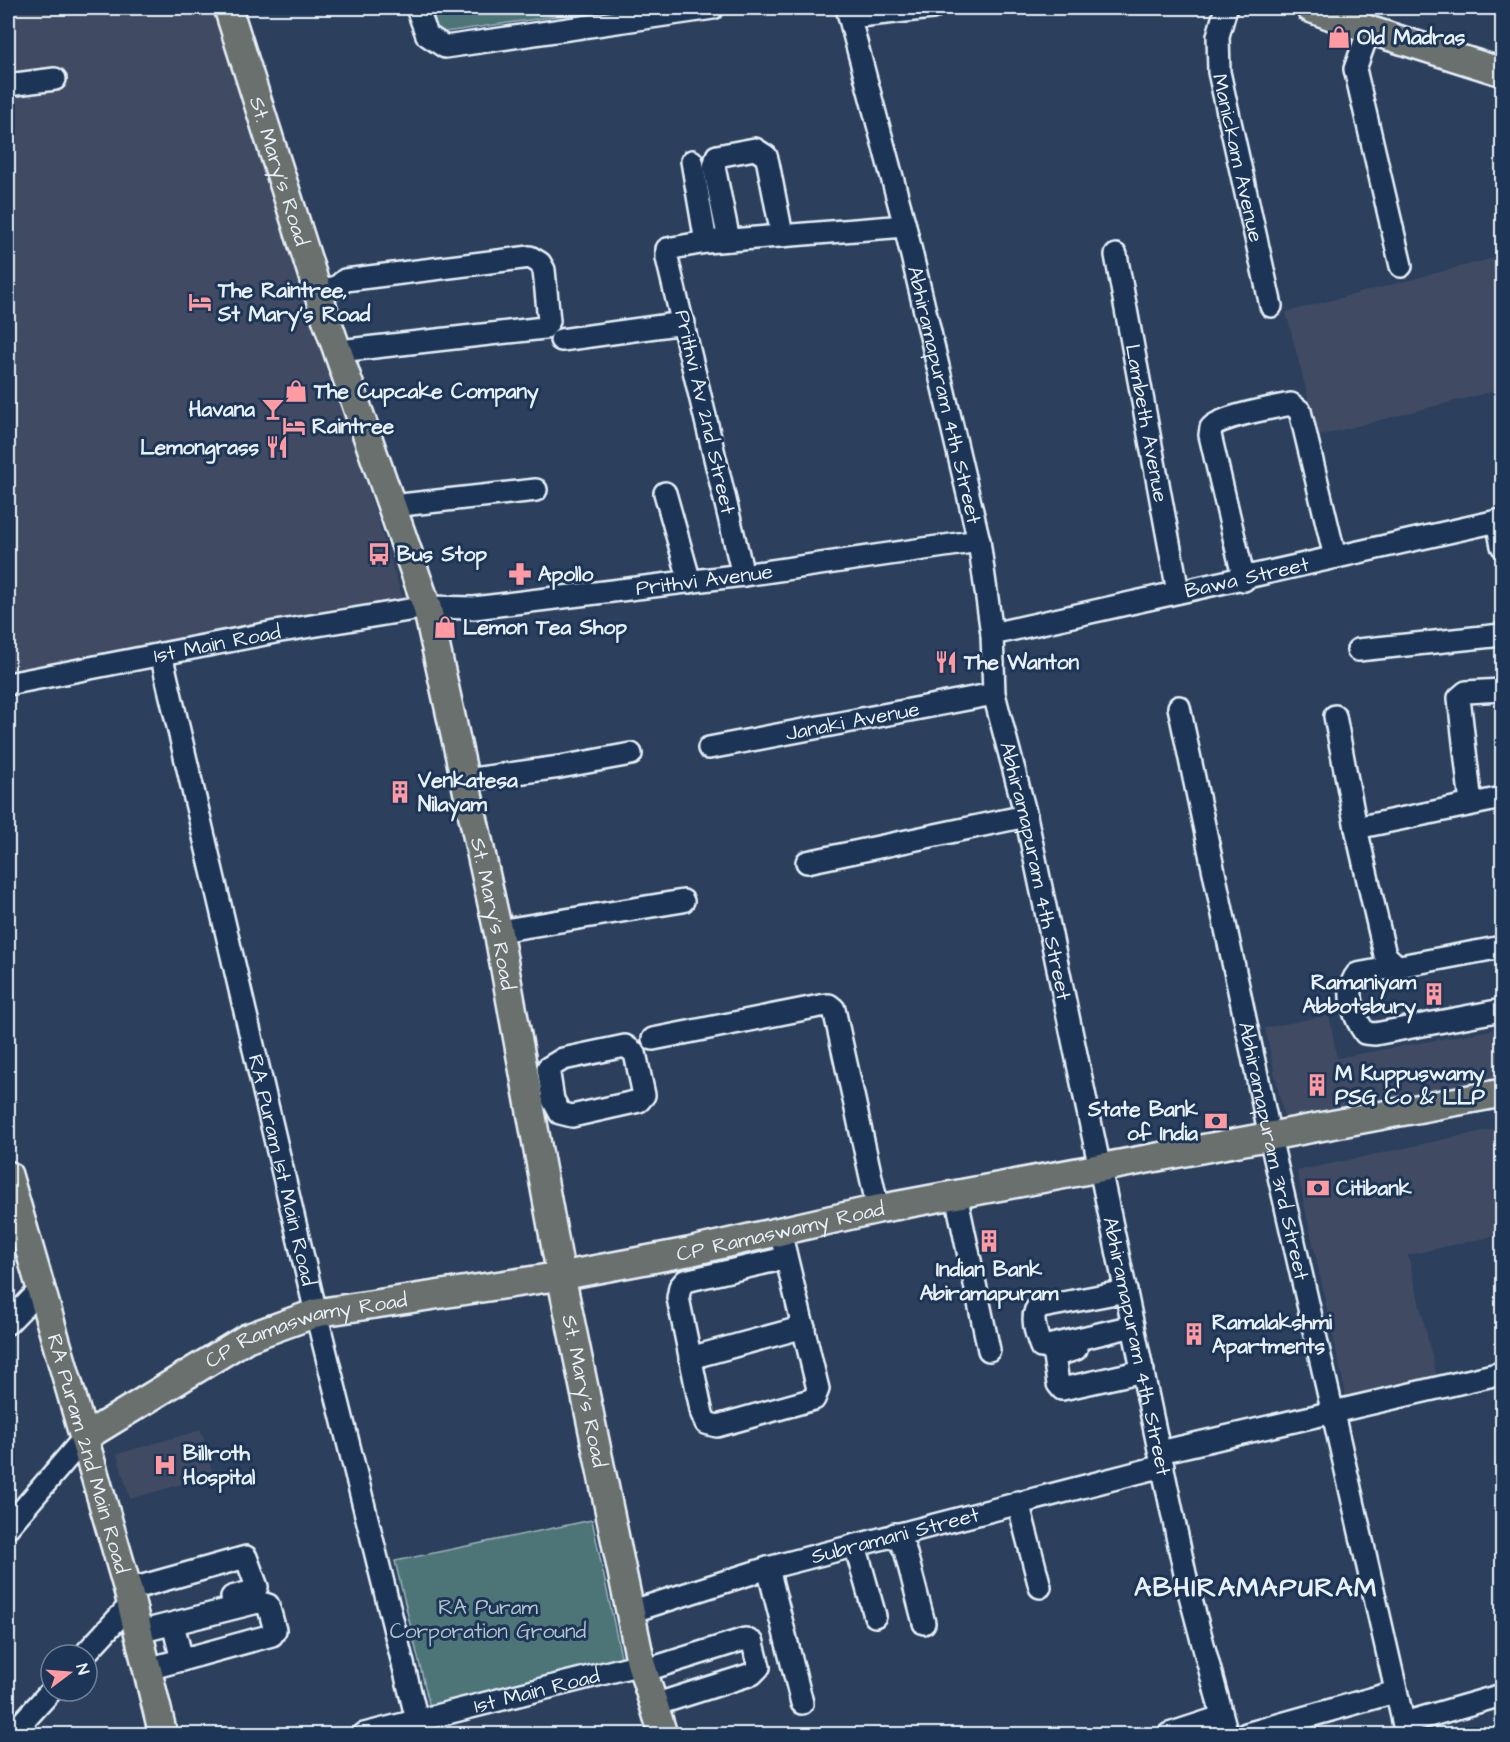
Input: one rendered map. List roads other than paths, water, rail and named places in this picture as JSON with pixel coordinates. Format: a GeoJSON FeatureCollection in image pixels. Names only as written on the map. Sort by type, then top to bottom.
{"type":"FeatureCollection","features":[{"type":"Feature","properties":{"kind":"main road","name":"St. Mary's Road"},"geometry":{"type":"LineString","coordinates":[[229,8],[317,291],[427,608],[498,931],[536,1072],[561,1276],[642,1667],[663,1734]]}},
{"type":"Feature","properties":{"kind":"main road"},"geometry":{"type":"LineString","coordinates":[[1310,8],[1369,30],[1503,72]]}},
{"type":"Feature","properties":{"kind":"main road","name":"CP Ramaswamy Road"},"geometry":{"type":"LineString","coordinates":[[85,1437],[247,1338],[316,1313],[561,1276],[688,1252],[878,1209],[1503,1094]]}},
{"type":"Feature","properties":{"kind":"main road","name":"RA Puram 2nd Main Road"},"geometry":{"type":"LineString","coordinates":[[8,1175],[85,1437],[134,1613],[164,1734]]}},
{"type":"Feature","properties":{"kind":"street"},"geometry":{"type":"LineString","coordinates":[[417,8],[427,35],[445,47],[713,8]]}},
{"type":"Feature","properties":{"kind":"street"},"geometry":{"type":"LineString","coordinates":[[849,12],[933,8]]}},
{"type":"Feature","properties":{"kind":"street","name":"Manickam Avenue"},"geometry":{"type":"LineString","coordinates":[[1226,8],[1218,36],[1219,72],[1271,306]]}},
{"type":"Feature","properties":{"kind":"street","name":"Abhiramapuram 4th Street"},"geometry":{"type":"LineString","coordinates":[[849,12],[905,226],[979,541],[992,634],[994,694],[1026,816],[1188,1588],[1224,1726]]}},
{"type":"Feature","properties":{"kind":"street"},"geometry":{"type":"LineString","coordinates":[[1369,30],[1355,69],[1401,266]]}},
{"type":"Feature","properties":{"kind":"street"},"geometry":{"type":"LineString","coordinates":[[8,85],[55,79]]}},
{"type":"Feature","properties":{"kind":"street"},"geometry":{"type":"LineString","coordinates":[[718,241],[714,167],[717,156],[755,149],[766,156],[782,235]]}},
{"type":"Feature","properties":{"kind":"street"},"geometry":{"type":"LineString","coordinates":[[697,158],[718,241]]}},
{"type":"Feature","properties":{"kind":"street"},"geometry":{"type":"LineString","coordinates":[[718,241],[905,226]]}},
{"type":"Feature","properties":{"kind":"street","name":"Prithvi Av 2nd Street"},"geometry":{"type":"LineString","coordinates":[[718,241],[667,249],[667,258],[743,575]]}},
{"type":"Feature","properties":{"kind":"street","name":"Lambeth Avenue"},"geometry":{"type":"LineString","coordinates":[[1116,255],[1178,592]]}},
{"type":"Feature","properties":{"kind":"street"},"geometry":{"type":"LineString","coordinates":[[317,291],[337,287],[345,279],[530,257],[540,263],[544,270],[549,321],[544,328],[339,351]]}},
{"type":"Feature","properties":{"kind":"street"},"geometry":{"type":"LineString","coordinates":[[561,340],[684,323]]}},
{"type":"Feature","properties":{"kind":"street"},"geometry":{"type":"LineString","coordinates":[[1244,580],[1210,435],[1211,428],[1220,421],[1291,404],[1300,411],[1335,557]]}},
{"type":"Feature","properties":{"kind":"street"},"geometry":{"type":"LineString","coordinates":[[392,506],[536,490]]}},
{"type":"Feature","properties":{"kind":"street"},"geometry":{"type":"LineString","coordinates":[[665,493],[690,582]]}},
{"type":"Feature","properties":{"kind":"street"},"geometry":{"type":"LineString","coordinates":[[1500,520],[1503,546]]}},
{"type":"Feature","properties":{"kind":"street","name":"Bawa Street"},"geometry":{"type":"LineString","coordinates":[[992,634],[1178,592],[1244,580],[1500,520]]}},
{"type":"Feature","properties":{"kind":"street","name":"Prithvi Avenue"},"geometry":{"type":"LineString","coordinates":[[427,608],[474,608],[690,582],[979,541]]}},
{"type":"Feature","properties":{"kind":"street","name":"1st Main Road"},"geometry":{"type":"LineString","coordinates":[[8,684],[161,654],[427,608]]}},
{"type":"Feature","properties":{"kind":"street"},"geometry":{"type":"LineString","coordinates":[[1358,650],[1503,635]]}},
{"type":"Feature","properties":{"kind":"street","name":"RA Puram 1st Main Road"},"geometry":{"type":"LineString","coordinates":[[161,654],[316,1313],[417,1720]]}},
{"type":"Feature","properties":{"kind":"street"},"geometry":{"type":"LineString","coordinates":[[1471,804],[1459,698],[1466,692],[1503,690]]}},
{"type":"Feature","properties":{"kind":"street","name":"Janaki Avenue"},"geometry":{"type":"LineString","coordinates":[[709,748],[994,694]]}},
{"type":"Feature","properties":{"kind":"street","name":"Abhiramapuram 3rd Street"},"geometry":{"type":"LineString","coordinates":[[1179,707],[1270,1137],[1405,1729]]}},
{"type":"Feature","properties":{"kind":"street"},"geometry":{"type":"LineString","coordinates":[[1335,716],[1356,828],[1385,955],[1396,965]]}},
{"type":"Feature","properties":{"kind":"street"},"geometry":{"type":"LineString","coordinates":[[466,780],[631,754]]}},
{"type":"Feature","properties":{"kind":"street"},"geometry":{"type":"LineString","coordinates":[[1356,828],[1503,798]]}},
{"type":"Feature","properties":{"kind":"street"},"geometry":{"type":"LineString","coordinates":[[807,862],[1026,816]]}},
{"type":"Feature","properties":{"kind":"street"},"geometry":{"type":"LineString","coordinates":[[498,931],[683,901]]}},
{"type":"Feature","properties":{"kind":"street"},"geometry":{"type":"LineString","coordinates":[[1503,947],[1357,974],[1352,980],[1350,991],[1359,1024],[1365,1033],[1375,1034],[1503,1011]]}},
{"type":"Feature","properties":{"kind":"street"},"geometry":{"type":"LineString","coordinates":[[653,1040],[829,1005],[834,1009],[878,1209]]}},
{"type":"Feature","properties":{"kind":"street"},"geometry":{"type":"LineString","coordinates":[[536,1072],[563,1059],[625,1046],[635,1053],[644,1095],[639,1101],[572,1116],[561,1113],[541,1101]]}},
{"type":"Feature","properties":{"kind":"street"},"geometry":{"type":"LineString","coordinates":[[956,1195],[989,1350]]}},
{"type":"Feature","properties":{"kind":"street"},"geometry":{"type":"LineString","coordinates":[[780,1231],[818,1389],[814,1399],[717,1426],[706,1423],[702,1414],[678,1298],[680,1287],[685,1281],[786,1258]]}},
{"type":"Feature","properties":{"kind":"street"},"geometry":{"type":"LineString","coordinates":[[8,1323],[40,1290]]}},
{"type":"Feature","properties":{"kind":"street"},"geometry":{"type":"LineString","coordinates":[[1126,1291],[1042,1306],[1035,1310],[1033,1316],[1040,1344],[1044,1347],[1134,1331]]}},
{"type":"Feature","properties":{"kind":"street"},"geometry":{"type":"LineString","coordinates":[[690,1358],[804,1327]]}},
{"type":"Feature","properties":{"kind":"street"},"geometry":{"type":"LineString","coordinates":[[1134,1331],[1057,1353],[1053,1360],[1059,1386],[1062,1389],[1143,1371]]}},
{"type":"Feature","properties":{"kind":"street","name":"Subramani Street"},"geometry":{"type":"LineString","coordinates":[[630,1612],[768,1568],[1018,1502],[1334,1410],[1503,1373]]}},
{"type":"Feature","properties":{"kind":"street"},"geometry":{"type":"LineString","coordinates":[[8,1527],[85,1437]]}},
{"type":"Feature","properties":{"kind":"street"},"geometry":{"type":"LineString","coordinates":[[1018,1502],[1040,1587]]}},
{"type":"Feature","properties":{"kind":"street"},"geometry":{"type":"LineString","coordinates":[[895,1534],[905,1550],[924,1623]]}},
{"type":"Feature","properties":{"kind":"street"},"geometry":{"type":"LineString","coordinates":[[855,1545],[876,1616]]}},
{"type":"Feature","properties":{"kind":"street"},"geometry":{"type":"LineString","coordinates":[[98,1643],[134,1613],[246,1557],[257,1587],[254,1591],[134,1613]]}},
{"type":"Feature","properties":{"kind":"street"},"geometry":{"type":"LineString","coordinates":[[768,1568],[802,1703]]}},
{"type":"Feature","properties":{"kind":"street"},"geometry":{"type":"LineString","coordinates":[[134,1613],[173,1624],[258,1602],[268,1605],[274,1630],[272,1635],[148,1669]]}},
{"type":"Feature","properties":{"kind":"street"},"geometry":{"type":"LineString","coordinates":[[173,1624],[182,1660]]}},
{"type":"Feature","properties":{"kind":"street","name":"1st Main Road"},"geometry":{"type":"LineString","coordinates":[[364,1734],[642,1667],[745,1639],[753,1643],[759,1667],[752,1674],[654,1705]]}},
{"type":"Feature","properties":{"kind":"street"},"geometry":{"type":"LineString","coordinates":[[1246,1734],[1395,1692]]}},
{"type":"Feature","properties":{"kind":"street"},"geometry":{"type":"LineString","coordinates":[[1405,1729],[1503,1695]]}},
{"type":"Feature","properties":{"kind":"street"},"geometry":{"type":"LineString","coordinates":[[12,1734],[40,1703]]}},
{"type":"Feature","properties":{"kind":"street"},"geometry":{"type":"LineString","coordinates":[[1169,1734],[1224,1726]]}},
{"type":"Feature","properties":{"kind":"place","name":"Old Madras"},"geometry":{"type":"Point","coordinates":[1339,37]}},
{"type":"Feature","properties":{"kind":"place","name":"The Raintree, St Mary's Road"},"geometry":{"type":"Point","coordinates":[200,302]}},
{"type":"Feature","properties":{"kind":"place","name":"The Cupcake Company"},"geometry":{"type":"Point","coordinates":[296,391]}},
{"type":"Feature","properties":{"kind":"place","name":"Havana"},"geometry":{"type":"Point","coordinates":[273,409]}},
{"type":"Feature","properties":{"kind":"place","name":"Raintree"},"geometry":{"type":"Point","coordinates":[294,426]}},
{"type":"Feature","properties":{"kind":"place","name":"Lemongrass"},"geometry":{"type":"Point","coordinates":[277,447]}},
{"type":"Feature","properties":{"kind":"place","name":"Bus Stop"},"geometry":{"type":"Point","coordinates":[379,554]}},
{"type":"Feature","properties":{"kind":"place","name":"Apollo"},"geometry":{"type":"Point","coordinates":[520,574]}},
{"type":"Feature","properties":{"kind":"place","name":"Lemon Tea Shop"},"geometry":{"type":"Point","coordinates":[445,627]}},
{"type":"Feature","properties":{"kind":"place","name":"The Wanton"},"geometry":{"type":"Point","coordinates":[946,662]}},
{"type":"Feature","properties":{"kind":"place","name":"Venkatesa Nilayam"},"geometry":{"type":"Point","coordinates":[400,792]}},
{"type":"Feature","properties":{"kind":"place","name":"Ramaniyam Abbotsbury"},"geometry":{"type":"Point","coordinates":[1434,994]}},
{"type":"Feature","properties":{"kind":"place","name":"M Kuppuswamy PSG Co & LLP"},"geometry":{"type":"Point","coordinates":[1317,1085]}},
{"type":"Feature","properties":{"kind":"place","name":"State Bank of India"},"geometry":{"type":"Point","coordinates":[1216,1121]}},
{"type":"Feature","properties":{"kind":"place","name":"Citibank"},"geometry":{"type":"Point","coordinates":[1318,1188]}},
{"type":"Feature","properties":{"kind":"place","name":"Indian Bank Abiramapuram"},"geometry":{"type":"Point","coordinates":[989,1241]}},
{"type":"Feature","properties":{"kind":"place","name":"Ramalakshmi Apartments"},"geometry":{"type":"Point","coordinates":[1194,1334]}},
{"type":"Feature","properties":{"kind":"place","name":"Billroth Hospital"},"geometry":{"type":"Point","coordinates":[165,1465]}},
{"type":"Feature","properties":{"kind":"district","name":"ABHIRAMAPURAM"},"geometry":{"type":"Point","coordinates":[1256,1588]}},
{"type":"Feature","properties":{"kind":"park label","name":"RA Puram Corporation Ground"},"geometry":{"type":"Point","coordinates":[488,1619]}}]}
